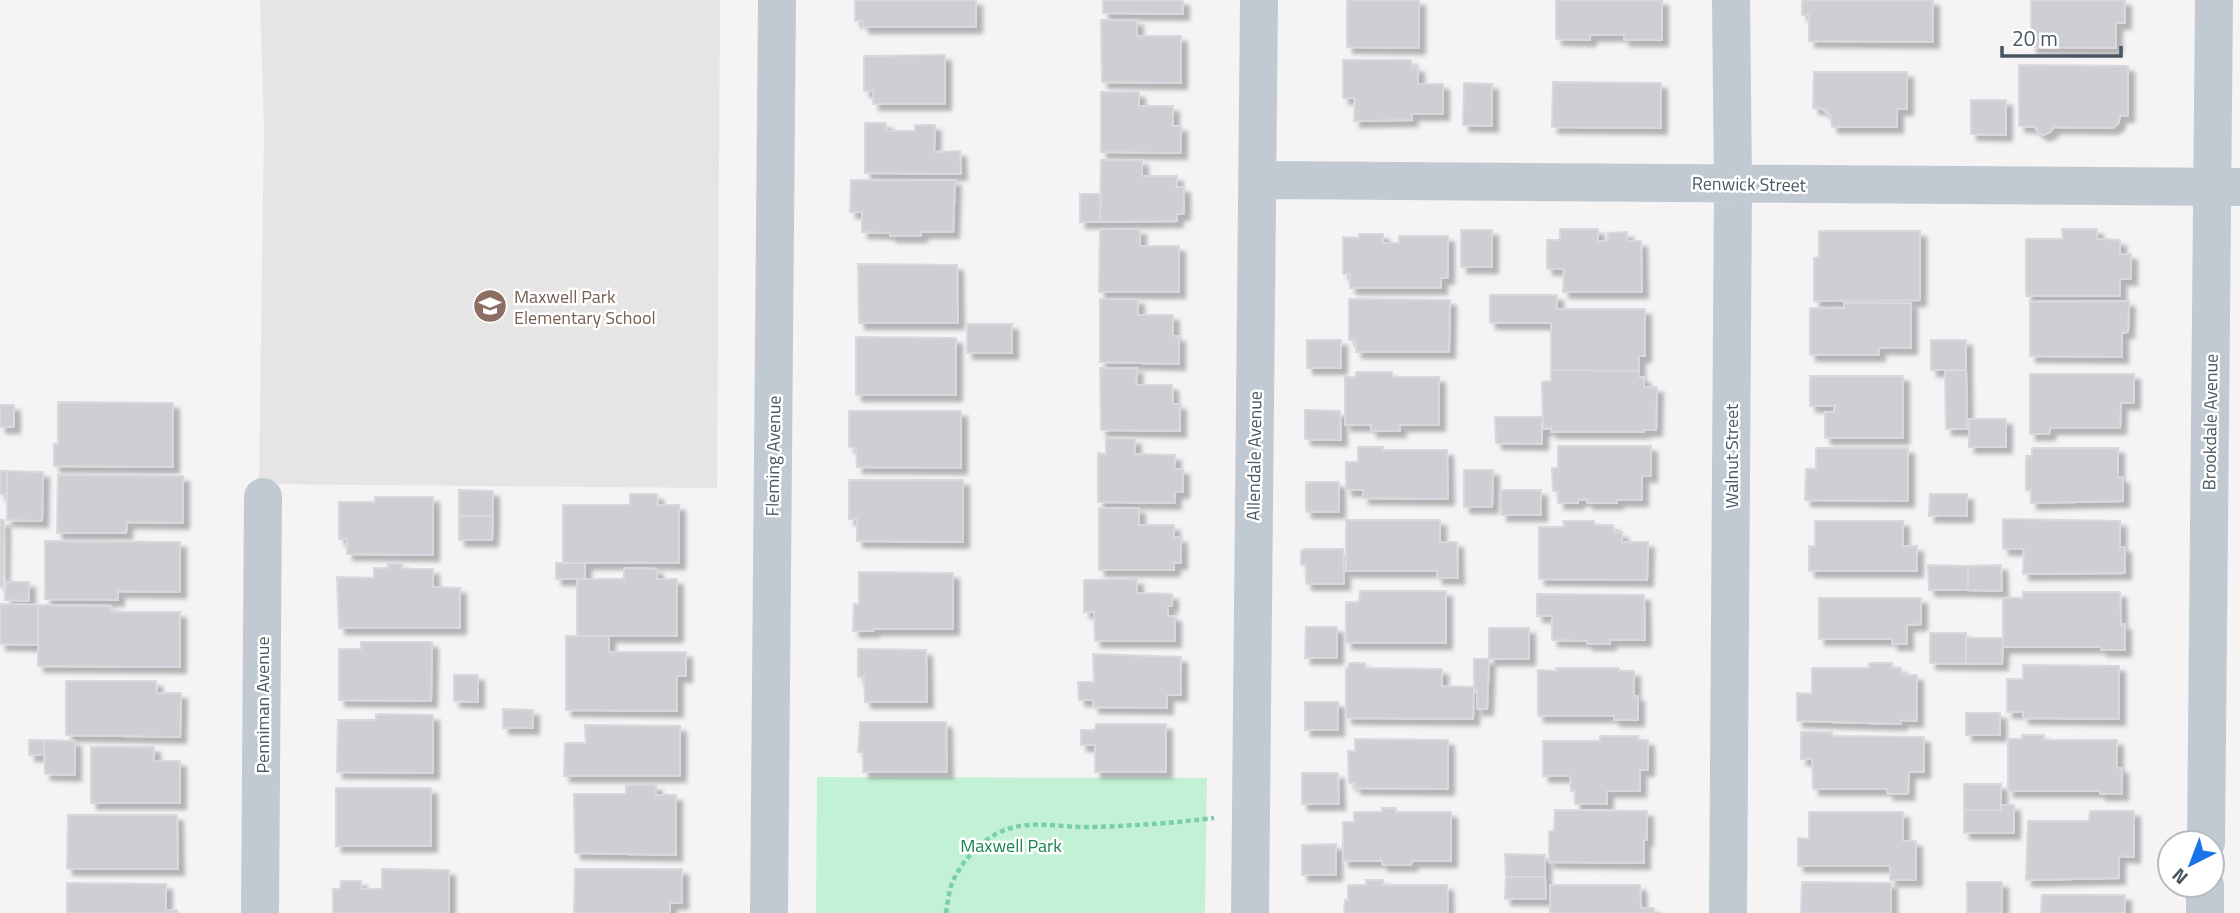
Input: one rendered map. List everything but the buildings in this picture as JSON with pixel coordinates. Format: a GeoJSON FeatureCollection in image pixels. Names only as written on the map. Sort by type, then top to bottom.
{"type":"FeatureCollection","features":[{"type":"Feature","properties":{"kind":"street","name":"Fleming Avenue"},"geometry":{"type":"LineString","coordinates":[[769,913],[777,0]]}},
{"type":"Feature","properties":{"kind":"street","name":"Allendale Avenue"},"geometry":{"type":"LineString","coordinates":[[1250,913],[1259,0]]}},
{"type":"Feature","properties":{"kind":"street","name":"Walnut Street"},"geometry":{"type":"LineString","coordinates":[[1728,913],[1733,184],[1731,0]]}},
{"type":"Feature","properties":{"kind":"street","name":"Brookdale Avenue"},"geometry":{"type":"LineString","coordinates":[[2209,829],[2224,752],[2226,187],[2214,0]]}},
{"type":"Feature","properties":{"kind":"street","name":"Renwick Street"},"geometry":{"type":"LineString","coordinates":[[1257,180],[2226,187]]}},
{"type":"Feature","properties":{"kind":"street","name":"Penniman Avenue"},"geometry":{"type":"LineString","coordinates":[[260,913],[263,497]]}},
{"type":"Feature","properties":{"kind":"path"},"geometry":{"type":"LineString","coordinates":[[946,913],[954,878],[969,856],[989,837],[1018,826],[1119,827],[1250,813]]}},
{"type":"Feature","properties":{"kind":"shaded area","name":"Maxwell Park Elementary School"},"geometry":{"type":"Polygon","coordinates":[[[260,0],[720,0],[717,488],[259,484],[264,128],[260,0]]]}},
{"type":"Feature","properties":{"kind":"green space","name":"Maxwell Park"},"geometry":{"type":"Polygon","coordinates":[[[817,777],[1207,778],[1205,913],[816,913],[817,777]]]}},
{"type":"Feature","properties":{"kind":"place","name":"Maxwell Park Elementary School"},"geometry":{"type":"Point","coordinates":[490,306]}}]}
